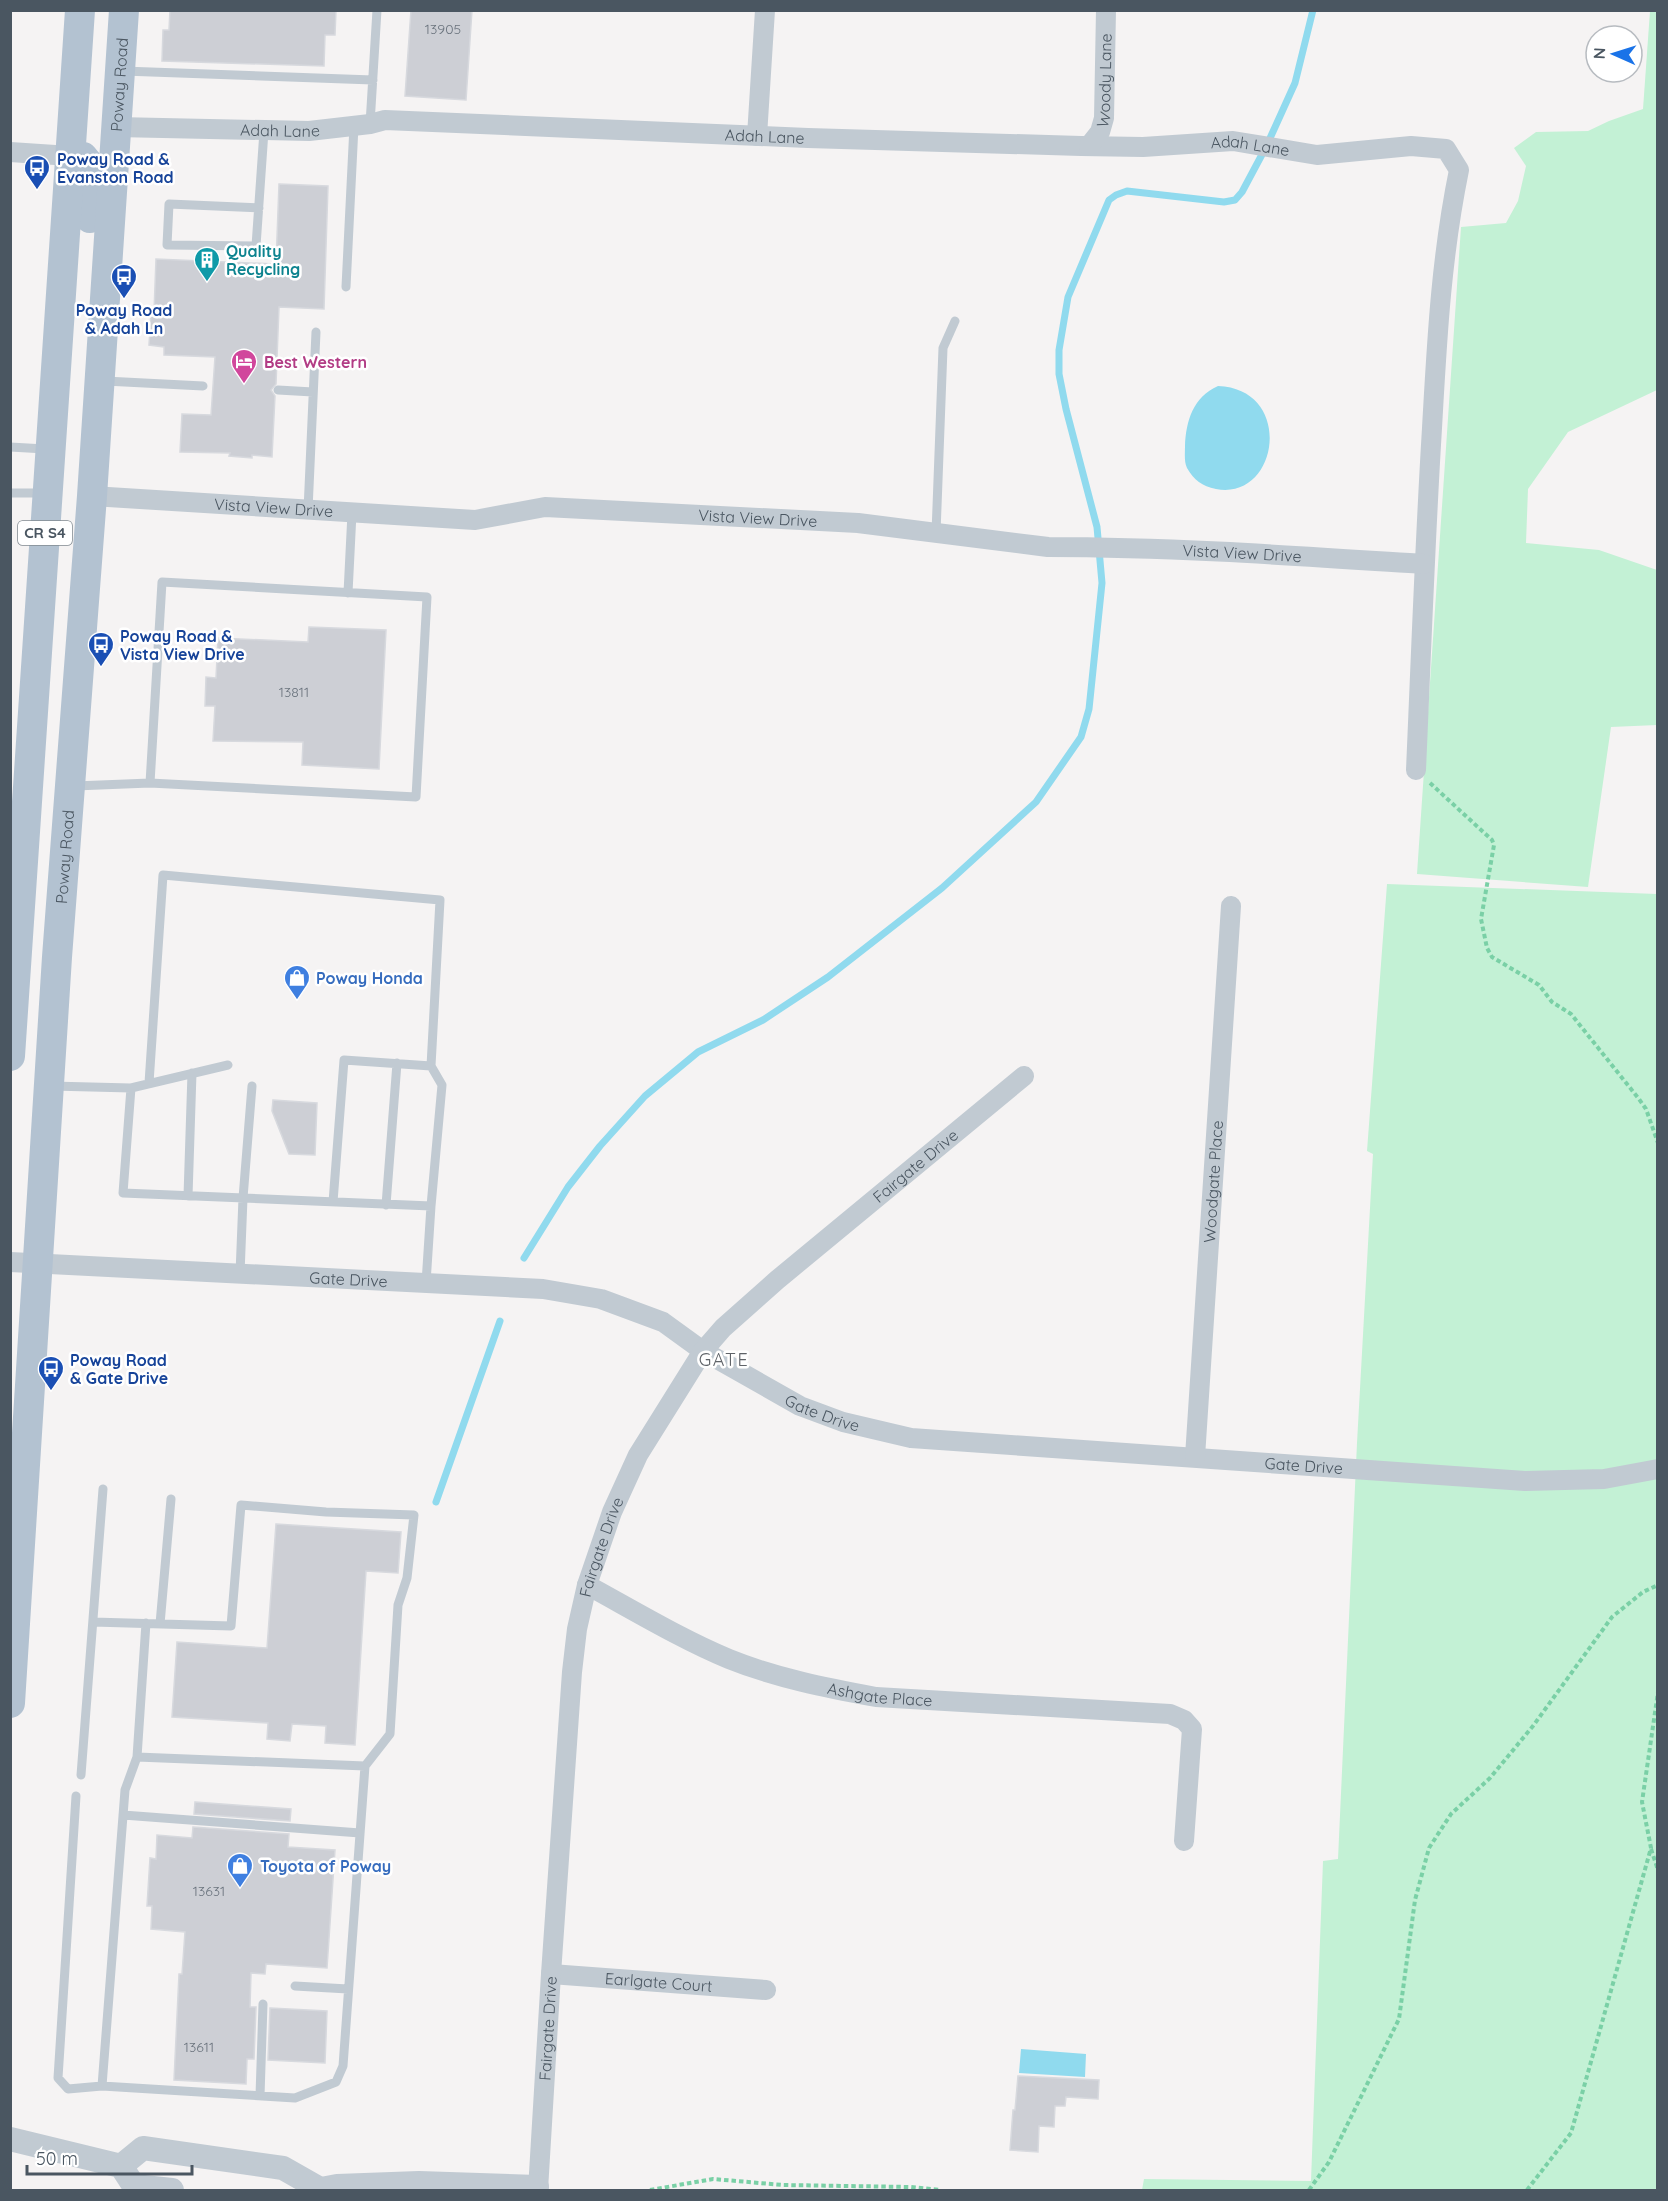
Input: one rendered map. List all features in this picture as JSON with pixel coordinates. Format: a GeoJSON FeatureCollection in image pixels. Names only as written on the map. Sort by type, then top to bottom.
{"type":"FeatureCollection","features":[{"type":"Feature","properties":{"kind":"main road","name":"CR S4"},"geometry":{"type":"LineString","coordinates":[[11,1044],[24,791],[45,540],[80,10]]}},
{"type":"Feature","properties":{"kind":"main road"},"geometry":{"type":"LineString","coordinates":[[99,10],[92,116],[97,123],[116,127]]}},
{"type":"Feature","properties":{"kind":"main road","name":"Poway Road"},"geometry":{"type":"LineString","coordinates":[[10,1703],[24,1263],[49,1086],[92,496],[124,10]]}},
{"type":"Feature","properties":{"kind":"main road"},"geometry":{"type":"LineString","coordinates":[[70,156],[83,157],[92,168],[80,382],[86,412],[92,496]]}},
{"type":"Feature","properties":{"kind":"main road"},"geometry":{"type":"LineString","coordinates":[[45,540],[60,582],[62,600],[51,763],[53,770],[70,786]]}},
{"type":"Feature","properties":{"kind":"main road"},"geometry":{"type":"LineString","coordinates":[[24,791],[47,797],[53,806],[48,909],[57,957]]}},
{"type":"Feature","properties":{"kind":"street"},"geometry":{"type":"LineString","coordinates":[[757,136],[765,10]]}},
{"type":"Feature","properties":{"kind":"street","name":"Woody Lane"},"geometry":{"type":"LineString","coordinates":[[1089,146],[1100,132],[1104,118],[1106,10]]}},
{"type":"Feature","properties":{"kind":"street","name":"Adah Lane"},"geometry":{"type":"LineString","coordinates":[[116,127],[309,131],[385,120],[757,136],[1089,146],[1143,147],[1233,141],[1317,156],[1411,146],[1446,148],[1459,170],[1448,222],[1439,295],[1424,564]]}},
{"type":"Feature","properties":{"kind":"street"},"geometry":{"type":"LineString","coordinates":[[10,152],[70,156]]}},
{"type":"Feature","properties":{"kind":"street","name":"Vista View Drive"},"geometry":{"type":"LineString","coordinates":[[92,496],[475,520],[545,507],[858,523],[1048,547],[1241,552],[1424,564]]}},
{"type":"Feature","properties":{"kind":"street"},"geometry":{"type":"LineString","coordinates":[[1416,770],[1424,564]]}},
{"type":"Feature","properties":{"kind":"street","name":"Woodgate Place"},"geometry":{"type":"LineString","coordinates":[[1195,1457],[1231,906]]}},
{"type":"Feature","properties":{"kind":"street","name":"Fairgate Drive"},"geometry":{"type":"LineString","coordinates":[[538,2189],[572,1672],[577,1629],[586,1585],[612,1512],[638,1455],[703,1351],[723,1328],[777,1280],[1024,1076]]}},
{"type":"Feature","properties":{"kind":"street","name":"Gate Drive"},"geometry":{"type":"LineString","coordinates":[[24,1263],[543,1288],[601,1299],[663,1322],[703,1351],[800,1406],[843,1422],[911,1438],[1525,1481],[1604,1479],[1658,1469]]}},
{"type":"Feature","properties":{"kind":"street","name":"Ashgate Place"},"geometry":{"type":"LineString","coordinates":[[586,1585],[729,1659],[783,1677],[836,1690],[876,1697],[1170,1714],[1184,1720],[1192,1729],[1184,1841]]}},
{"type":"Feature","properties":{"kind":"street","name":"Earlgate Court"},"geometry":{"type":"LineString","coordinates":[[551,1974],[766,1990]]}},
{"type":"Feature","properties":{"kind":"street"},"geometry":{"type":"LineString","coordinates":[[10,2139],[121,2166],[134,2186],[172,2190]]}},
{"type":"Feature","properties":{"kind":"street"},"geometry":{"type":"LineString","coordinates":[[121,2166],[143,2148],[283,2168],[318,2190],[337,2186],[419,2183],[538,2189]]}},
{"type":"Feature","properties":{"kind":"lane"},"geometry":{"type":"LineString","coordinates":[[346,287],[362,125],[373,80],[377,10]]}},
{"type":"Feature","properties":{"kind":"lane"},"geometry":{"type":"LineString","coordinates":[[120,70],[373,80]]}},
{"type":"Feature","properties":{"kind":"lane"},"geometry":{"type":"LineString","coordinates":[[259,208],[170,204],[167,245],[256,246],[259,208],[264,131]]}},
{"type":"Feature","properties":{"kind":"lane"},"geometry":{"type":"LineString","coordinates":[[936,533],[943,348],[955,321]]}},
{"type":"Feature","properties":{"kind":"lane"},"geometry":{"type":"LineString","coordinates":[[308,510],[316,333]]}},
{"type":"Feature","properties":{"kind":"lane"},"geometry":{"type":"LineString","coordinates":[[99,380],[203,386]]}},
{"type":"Feature","properties":{"kind":"lane"},"geometry":{"type":"LineString","coordinates":[[279,390],[313,392]]}},
{"type":"Feature","properties":{"kind":"lane"},"geometry":{"type":"LineString","coordinates":[[10,447],[51,449]]}},
{"type":"Feature","properties":{"kind":"lane"},"geometry":{"type":"LineString","coordinates":[[10,493],[48,493]]}},
{"type":"Feature","properties":{"kind":"lane"},"geometry":{"type":"LineString","coordinates":[[348,593],[352,513]]}},
{"type":"Feature","properties":{"kind":"lane"},"geometry":{"type":"LineString","coordinates":[[70,786],[150,783],[416,797],[427,597],[162,582],[150,783]]}},
{"type":"Feature","properties":{"kind":"lane"},"geometry":{"type":"LineString","coordinates":[[149,1083],[163,875],[440,900],[431,1066],[442,1085],[426,1283]]}},
{"type":"Feature","properties":{"kind":"lane"},"geometry":{"type":"LineString","coordinates":[[333,1202],[344,1060],[431,1066]]}},
{"type":"Feature","properties":{"kind":"lane"},"geometry":{"type":"LineString","coordinates":[[386,1205],[397,1063]]}},
{"type":"Feature","properties":{"kind":"lane"},"geometry":{"type":"LineString","coordinates":[[49,1086],[131,1088],[228,1065]]}},
{"type":"Feature","properties":{"kind":"lane"},"geometry":{"type":"LineString","coordinates":[[188,1196],[192,1073]]}},
{"type":"Feature","properties":{"kind":"lane"},"geometry":{"type":"LineString","coordinates":[[240,1274],[243,1198],[252,1086]]}},
{"type":"Feature","properties":{"kind":"lane"},"geometry":{"type":"LineString","coordinates":[[131,1088],[123,1193],[431,1206]]}},
{"type":"Feature","properties":{"kind":"lane"},"geometry":{"type":"LineString","coordinates":[[81,1775],[103,1489]]}},
{"type":"Feature","properties":{"kind":"lane"},"geometry":{"type":"LineString","coordinates":[[160,1624],[171,1499]]}},
{"type":"Feature","properties":{"kind":"lane"},"geometry":{"type":"LineString","coordinates":[[76,1796],[58,2078],[68,2089],[102,2086],[295,2098],[336,2082],[343,2066],[365,1766],[390,1734],[398,1605],[407,1578],[414,1515],[326,1512],[241,1505],[231,1626],[93,1622]]}},
{"type":"Feature","properties":{"kind":"lane"},"geometry":{"type":"LineString","coordinates":[[102,2086],[124,1790],[137,1757],[146,1623]]}},
{"type":"Feature","properties":{"kind":"lane"},"geometry":{"type":"LineString","coordinates":[[137,1757],[365,1766]]}},
{"type":"Feature","properties":{"kind":"lane"},"geometry":{"type":"LineString","coordinates":[[123,1815],[360,1833]]}},
{"type":"Feature","properties":{"kind":"lane"},"geometry":{"type":"LineString","coordinates":[[295,1986],[348,1989]]}},
{"type":"Feature","properties":{"kind":"lane"},"geometry":{"type":"LineString","coordinates":[[260,2096],[263,2004]]}},
{"type":"Feature","properties":{"kind":"path"},"geometry":{"type":"LineString","coordinates":[[1416,770],[1492,840],[1494,845],[1481,919],[1484,939],[1492,957],[1539,985],[1552,1002],[1570,1014],[1646,1108],[1658,1143]]}},
{"type":"Feature","properties":{"kind":"path"},"geometry":{"type":"LineString","coordinates":[[1309,2190],[1329,2162],[1399,2019],[1415,1900],[1429,1848],[1451,1814],[1490,1778],[1533,1726],[1612,1617],[1643,1592],[1658,1585]]}},
{"type":"Feature","properties":{"kind":"path"},"geometry":{"type":"LineString","coordinates":[[1658,1692],[1642,1802],[1658,1870]]}},
{"type":"Feature","properties":{"kind":"path"},"geometry":{"type":"LineString","coordinates":[[1527,2190],[1571,2133],[1651,1848]]}},
{"type":"Feature","properties":{"kind":"path"},"geometry":{"type":"LineString","coordinates":[[650,2190],[713,2179],[783,2185],[911,2187],[940,2190]]}},
{"type":"Feature","properties":{"kind":"green space"},"geometry":{"type":"Polygon","coordinates":[[[1650,11],[1657,11],[1657,390],[1568,432],[1528,489],[1526,543],[1599,550],[1657,570],[1657,725],[1611,727],[1588,887],[1417,874],[1461,227],[1506,223],[1518,201],[1526,166],[1514,148],[1536,132],[1588,131],[1643,109],[1650,11]]]}},
{"type":"Feature","properties":{"kind":"green space"},"geometry":{"type":"Polygon","coordinates":[[[1387,884],[1657,894],[1657,2190],[1142,2190],[1144,2179],[1311,2181],[1323,1861],[1338,1859],[1373,1154],[1367,1151],[1387,884]]]}},
{"type":"Feature","properties":{"kind":"water"},"geometry":{"type":"Polygon","coordinates":[[[1218,386],[1243,392],[1259,405],[1268,423],[1270,443],[1265,462],[1254,478],[1237,488],[1216,489],[1207,486],[1193,476],[1185,463],[1187,428],[1192,411],[1202,396],[1218,386]]]}},
{"type":"Feature","properties":{"kind":"water"},"geometry":{"type":"Polygon","coordinates":[[[1021,2049],[1086,2054],[1085,2077],[1019,2073],[1021,2049]]]}},
{"type":"Feature","properties":{"kind":"building"},"geometry":{"type":"Polygon","coordinates":[[[170,10],[336,10],[335,35],[325,35],[324,66],[162,61],[163,30],[169,30],[170,10]]]}},
{"type":"Feature","properties":{"kind":"building"},"geometry":{"type":"Polygon","coordinates":[[[411,10],[472,10],[466,100],[405,96],[411,10]]]}},
{"type":"Feature","properties":{"kind":"building"},"geometry":{"type":"Polygon","coordinates":[[[279,184],[328,186],[324,309],[279,307],[276,384],[271,390],[275,396],[272,457],[252,455],[252,458],[229,456],[230,453],[180,452],[182,414],[211,415],[215,357],[164,355],[164,347],[149,345],[151,312],[154,312],[156,259],[276,264],[279,184]]]}},
{"type":"Feature","properties":{"kind":"building"},"geometry":{"type":"Polygon","coordinates":[[[309,627],[386,630],[379,769],[302,765],[303,742],[213,741],[215,706],[205,706],[206,677],[216,678],[218,638],[308,642],[309,627]]]}},
{"type":"Feature","properties":{"kind":"building"},"geometry":{"type":"Polygon","coordinates":[[[273,1100],[317,1103],[315,1155],[289,1154],[272,1111],[273,1100]]]}},
{"type":"Feature","properties":{"kind":"building"},"geometry":{"type":"Polygon","coordinates":[[[276,1524],[401,1532],[398,1573],[366,1571],[355,1745],[325,1743],[326,1726],[292,1724],[290,1741],[267,1739],[268,1723],[172,1717],[177,1642],[267,1648],[276,1524]]]}},
{"type":"Feature","properties":{"kind":"building"},"geometry":{"type":"Polygon","coordinates":[[[195,1802],[291,1809],[290,1821],[194,1814],[195,1802]]]}},
{"type":"Feature","properties":{"kind":"building","name":"Toyota of Poway"},"geometry":{"type":"Polygon","coordinates":[[[193,1827],[289,1834],[288,1847],[335,1850],[327,1968],[266,1964],[265,1974],[251,1973],[250,2007],[256,2007],[254,2059],[247,2059],[246,2084],[174,2080],[179,1974],[182,1974],[185,1932],[151,1929],[152,1906],[147,1906],[150,1858],[156,1859],[157,1835],[192,1838],[193,1827]]]}},
{"type":"Feature","properties":{"kind":"building"},"geometry":{"type":"Polygon","coordinates":[[[270,2008],[327,2011],[325,2063],[268,2060],[270,2008]]]}},
{"type":"Feature","properties":{"kind":"building"},"geometry":{"type":"Polygon","coordinates":[[[1018,2076],[1099,2080],[1098,2099],[1066,2097],[1065,2106],[1055,2106],[1054,2127],[1039,2126],[1038,2152],[1010,2150],[1018,2076]]]}},
{"type":"Feature","properties":{"kind":"waterway"},"geometry":{"type":"LineString","coordinates":[[524,1258],[568,1187],[600,1146],[645,1096],[698,1052],[763,1020],[828,977],[942,888],[1036,802],[1081,737],[1089,709],[1102,583],[1097,527],[1059,374],[1059,350],[1068,297],[1109,200],[1116,195],[1127,191],[1224,202],[1235,200],[1242,192],[1266,147],[1295,83],[1313,10]]}},
{"type":"Feature","properties":{"kind":"waterway"},"geometry":{"type":"LineString","coordinates":[[436,1502],[500,1321]]}},
{"type":"Feature","properties":{"kind":"place","name":"Poway Road & Evanston Road"},"geometry":{"type":"Point","coordinates":[37,191]}},
{"type":"Feature","properties":{"kind":"place","name":"Quality Recycling"},"geometry":{"type":"Point","coordinates":[207,283]}},
{"type":"Feature","properties":{"kind":"place","name":"Poway Road & Adah Ln"},"geometry":{"type":"Point","coordinates":[124,300]}},
{"type":"Feature","properties":{"kind":"place","name":"Best Western"},"geometry":{"type":"Point","coordinates":[244,385]}},
{"type":"Feature","properties":{"kind":"place","name":"Poway Road & Vista View Drive"},"geometry":{"type":"Point","coordinates":[101,668]}},
{"type":"Feature","properties":{"kind":"place","name":"Poway Honda"},"geometry":{"type":"Point","coordinates":[297,1001]}},
{"type":"Feature","properties":{"kind":"place","name":"Poway Road & Gate Drive"},"geometry":{"type":"Point","coordinates":[51,1392]}},
{"type":"Feature","properties":{"kind":"place","name":"Toyota of Poway"},"geometry":{"type":"Point","coordinates":[240,1889]}},
{"type":"Feature","properties":{"kind":"district","name":"GATE"},"geometry":{"type":"Point","coordinates":[724,1360]}}]}
